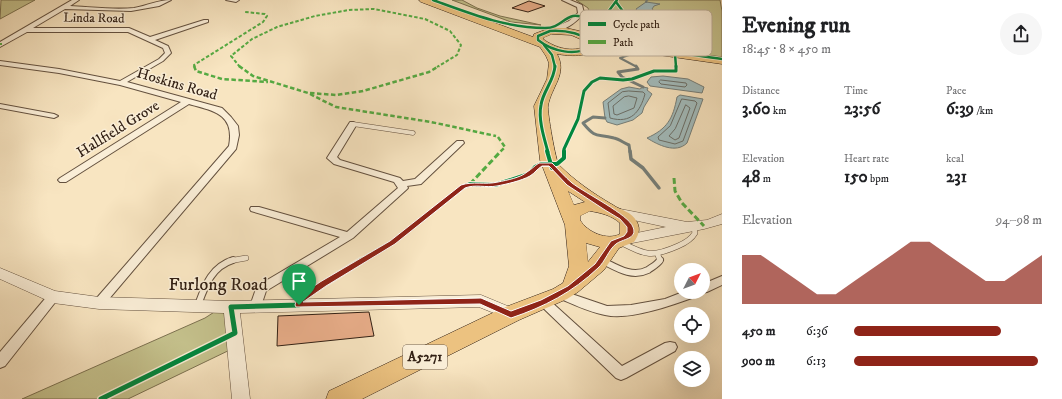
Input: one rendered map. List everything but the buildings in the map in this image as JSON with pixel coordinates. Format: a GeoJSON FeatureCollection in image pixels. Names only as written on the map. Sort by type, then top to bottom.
{"type":"FeatureCollection","features":[{"type":"Feature","properties":{"kind":"main road"},"geometry":{"type":"LineString","coordinates":[[424,0],[493,24],[542,45],[558,50],[580,50]]}},
{"type":"Feature","properties":{"kind":"main road"},"geometry":{"type":"LineString","coordinates":[[493,24],[520,30],[580,34]]}},
{"type":"Feature","properties":{"kind":"main road"},"geometry":{"type":"LineString","coordinates":[[548,32],[538,36],[538,40],[552,54],[555,63],[553,79],[541,106],[548,160],[572,223],[578,251],[579,266],[558,294]]}},
{"type":"Feature","properties":{"kind":"main road"},"geometry":{"type":"LineString","coordinates":[[553,79],[580,54]]}},
{"type":"Feature","properties":{"kind":"main road"},"geometry":{"type":"LineString","coordinates":[[687,56],[722,61]]}},
{"type":"Feature","properties":{"kind":"main road"},"geometry":{"type":"LineString","coordinates":[[552,168],[569,184],[623,217],[630,227],[630,232],[627,238],[618,241],[593,239],[584,235],[572,223]]}},
{"type":"Feature","properties":{"kind":"main road"},"geometry":{"type":"LineString","coordinates":[[572,223],[575,211],[581,208],[597,207],[611,210]]}},
{"type":"Feature","properties":{"kind":"main road","name":"A5271"},"geometry":{"type":"LineString","coordinates":[[338,399],[511,314],[558,294],[597,265],[618,241]]}},
{"type":"Feature","properties":{"kind":"street"},"geometry":{"type":"LineString","coordinates":[[0,45],[76,0]]}},
{"type":"Feature","properties":{"kind":"street"},"geometry":{"type":"LineString","coordinates":[[64,7],[138,10],[163,3],[168,0]]}},
{"type":"Feature","properties":{"kind":"street"},"geometry":{"type":"LineString","coordinates":[[565,0],[580,6],[581,10]]}},
{"type":"Feature","properties":{"kind":"street"},"geometry":{"type":"LineString","coordinates":[[548,32],[564,27],[576,20],[580,14]]}},
{"type":"Feature","properties":{"kind":"street"},"geometry":{"type":"LineString","coordinates":[[576,20],[580,31]]}},
{"type":"Feature","properties":{"kind":"street"},"geometry":{"type":"LineString","coordinates":[[151,39],[206,21]]}},
{"type":"Feature","properties":{"kind":"street","name":"Linda Road"},"geometry":{"type":"LineString","coordinates":[[27,30],[129,30],[166,47],[168,53],[161,60],[121,83]]}},
{"type":"Feature","properties":{"kind":"street","name":"Hoskins Road"},"geometry":{"type":"LineString","coordinates":[[0,63],[59,71],[121,83],[219,110],[232,120],[236,132],[232,146],[99,302]]}},
{"type":"Feature","properties":{"kind":"street","name":"Hallfield Grove"},"geometry":{"type":"LineString","coordinates":[[63,180],[188,101]]}},
{"type":"Feature","properties":{"kind":"street"},"geometry":{"type":"LineString","coordinates":[[0,106],[54,116]]}},
{"type":"Feature","properties":{"kind":"street"},"geometry":{"type":"LineString","coordinates":[[256,306],[261,289],[349,236],[403,188],[397,180],[337,162],[332,158],[353,124]]}},
{"type":"Feature","properties":{"kind":"street"},"geometry":{"type":"LineString","coordinates":[[400,184],[418,182],[460,143]]}},
{"type":"Feature","properties":{"kind":"street"},"geometry":{"type":"LineString","coordinates":[[255,209],[349,236]]}},
{"type":"Feature","properties":{"kind":"street"},"geometry":{"type":"LineString","coordinates":[[611,210],[690,227]]}},
{"type":"Feature","properties":{"kind":"street"},"geometry":{"type":"LineString","coordinates":[[618,241],[661,234],[690,227],[704,226],[722,218]]}},
{"type":"Feature","properties":{"kind":"street","name":"Furlong Road"},"geometry":{"type":"LineString","coordinates":[[0,273],[53,297],[99,302],[231,307],[481,301],[511,314]]}},
{"type":"Feature","properties":{"kind":"street"},"geometry":{"type":"LineString","coordinates":[[710,286],[722,280]]}},
{"type":"Feature","properties":{"kind":"street"},"geometry":{"type":"LineString","coordinates":[[558,294],[606,311],[631,310],[666,303],[677,299]]}},
{"type":"Feature","properties":{"kind":"street"},"geometry":{"type":"LineString","coordinates":[[558,294],[621,374],[670,347]]}},
{"type":"Feature","properties":{"kind":"street"},"geometry":{"type":"LineString","coordinates":[[0,362],[53,297]]}},
{"type":"Feature","properties":{"kind":"street"},"geometry":{"type":"LineString","coordinates":[[231,307],[241,399]]}},
{"type":"Feature","properties":{"kind":"lane"},"geometry":{"type":"LineString","coordinates":[[353,124],[413,133]]}},
{"type":"Feature","properties":{"kind":"lane"},"geometry":{"type":"LineString","coordinates":[[618,241],[639,252],[653,255],[664,254],[691,240],[695,233],[690,227]]}},
{"type":"Feature","properties":{"kind":"lane"},"geometry":{"type":"LineString","coordinates":[[601,260],[632,274],[638,274],[660,261],[658,255]]}},
{"type":"Feature","properties":{"kind":"lane"},"geometry":{"type":"LineString","coordinates":[[198,306],[211,275],[220,265],[233,258],[246,258]]}},
{"type":"Feature","properties":{"kind":"shaded area"},"geometry":{"type":"Polygon","coordinates":[[[1,0],[35,0],[0,19],[1,0]]]}},
{"type":"Feature","properties":{"kind":"shaded area"},"geometry":{"type":"Polygon","coordinates":[[[452,0],[462,0],[477,8],[500,16],[541,25],[511,22],[452,0]]]}},
{"type":"Feature","properties":{"kind":"shaded area"},"geometry":{"type":"Polygon","coordinates":[[[576,0],[720,0],[722,11],[722,57],[712,56],[712,10],[589,10],[576,0]]]}},
{"type":"Feature","properties":{"kind":"shaded area"},"geometry":{"type":"Polygon","coordinates":[[[222,307],[236,347],[128,399],[22,399],[205,318],[222,307]]]}},
{"type":"Feature","properties":{"kind":"water"},"geometry":{"type":"Polygon","coordinates":[[[646,2],[660,4],[654,6],[652,9],[653,10],[636,9],[646,2]]]}},
{"type":"Feature","properties":{"kind":"water"},"geometry":{"type":"Polygon","coordinates":[[[663,76],[688,79],[704,87],[702,93],[650,86],[647,82],[651,77],[663,76]]]}},
{"type":"Feature","properties":{"kind":"water"},"geometry":{"type":"Polygon","coordinates":[[[629,87],[640,89],[643,87],[648,88],[647,90],[652,94],[642,113],[633,120],[617,125],[607,122],[603,102],[621,89],[629,87]]]}},
{"type":"Feature","properties":{"kind":"water"},"geometry":{"type":"Polygon","coordinates":[[[680,95],[703,99],[687,143],[678,148],[672,148],[662,146],[647,138],[660,131],[668,122],[677,97],[680,95]]]}},
{"type":"Feature","properties":{"kind":"waterway"},"geometry":{"type":"LineString","coordinates":[[626,56],[620,58],[636,67]]}},
{"type":"Feature","properties":{"kind":"waterway"},"geometry":{"type":"LineString","coordinates":[[636,67],[638,69],[618,72],[622,77],[643,87]]}},
{"type":"Feature","properties":{"kind":"waterway"},"geometry":{"type":"LineString","coordinates":[[605,118],[593,117],[583,123],[594,134],[616,139],[629,145],[630,152]]}},
{"type":"Feature","properties":{"kind":"waterway"},"geometry":{"type":"LineString","coordinates":[[630,151],[631,159],[643,168],[659,188]]}},
{"type":"Feature","properties":{"kind":"marked path"},"geometry":{"type":"LineString","coordinates":[[310,93],[336,95],[363,91],[429,72],[457,55],[461,45],[450,31],[425,19],[374,9],[349,10],[315,16],[277,27],[252,39],[231,56],[236,64],[253,76],[308,93],[336,107],[431,122],[496,136]]}},
{"type":"Feature","properties":{"kind":"marked path"},"geometry":{"type":"LineString","coordinates":[[245,12],[265,14],[267,16],[263,22],[194,65],[196,71],[213,77],[240,81],[268,82]]}},
{"type":"Feature","properties":{"kind":"marked path"},"geometry":{"type":"LineString","coordinates":[[470,184],[505,147],[498,137]]}},
{"type":"Feature","properties":{"kind":"marked path"},"geometry":{"type":"LineString","coordinates":[[674,178],[675,191],[682,203],[704,226]]}},
{"type":"Feature","properties":{"kind":"cycle path"},"geometry":{"type":"LineString","coordinates":[[433,0],[485,18],[516,26],[546,28],[555,27],[573,16],[580,17]]}},
{"type":"Feature","properties":{"kind":"cycle path"},"geometry":{"type":"LineString","coordinates":[[610,10],[617,0]]}},
{"type":"Feature","properties":{"kind":"cycle path"},"geometry":{"type":"LineString","coordinates":[[616,2],[622,10]]}},
{"type":"Feature","properties":{"kind":"cycle path"},"geometry":{"type":"LineString","coordinates":[[550,31],[566,31],[580,35]]}},
{"type":"Feature","properties":{"kind":"cycle path"},"geometry":{"type":"LineString","coordinates":[[550,31],[538,36],[538,40],[549,48],[556,50],[564,52],[580,52]]}},
{"type":"Feature","properties":{"kind":"cycle path"},"geometry":{"type":"LineString","coordinates":[[544,45],[555,61],[554,74],[541,104],[544,136],[552,168]]}},
{"type":"Feature","properties":{"kind":"cycle path"},"geometry":{"type":"LineString","coordinates":[[101,399],[235,333],[231,307],[299,305],[299,300],[353,265],[393,242],[463,187],[470,184],[495,185],[529,174],[535,167],[541,164],[557,164],[564,158],[564,149],[578,119],[584,91],[592,82],[600,78],[623,80],[632,79],[654,71],[676,71],[675,56]]}},
{"type":"Feature","properties":{"kind":"cycle path"},"geometry":{"type":"LineString","coordinates":[[702,56],[722,59]]}},
{"type":"Feature","properties":{"kind":"route"},"geometry":{"type":"LineString","coordinates":[[541,164],[550,165],[569,184],[607,209],[623,217],[630,227],[630,232],[627,238],[614,242],[597,265],[570,288],[544,302],[511,314],[481,301],[299,305],[300,300],[323,284],[393,242],[463,187],[470,184],[495,185],[517,179],[529,174],[535,167],[541,164]]}}]}
